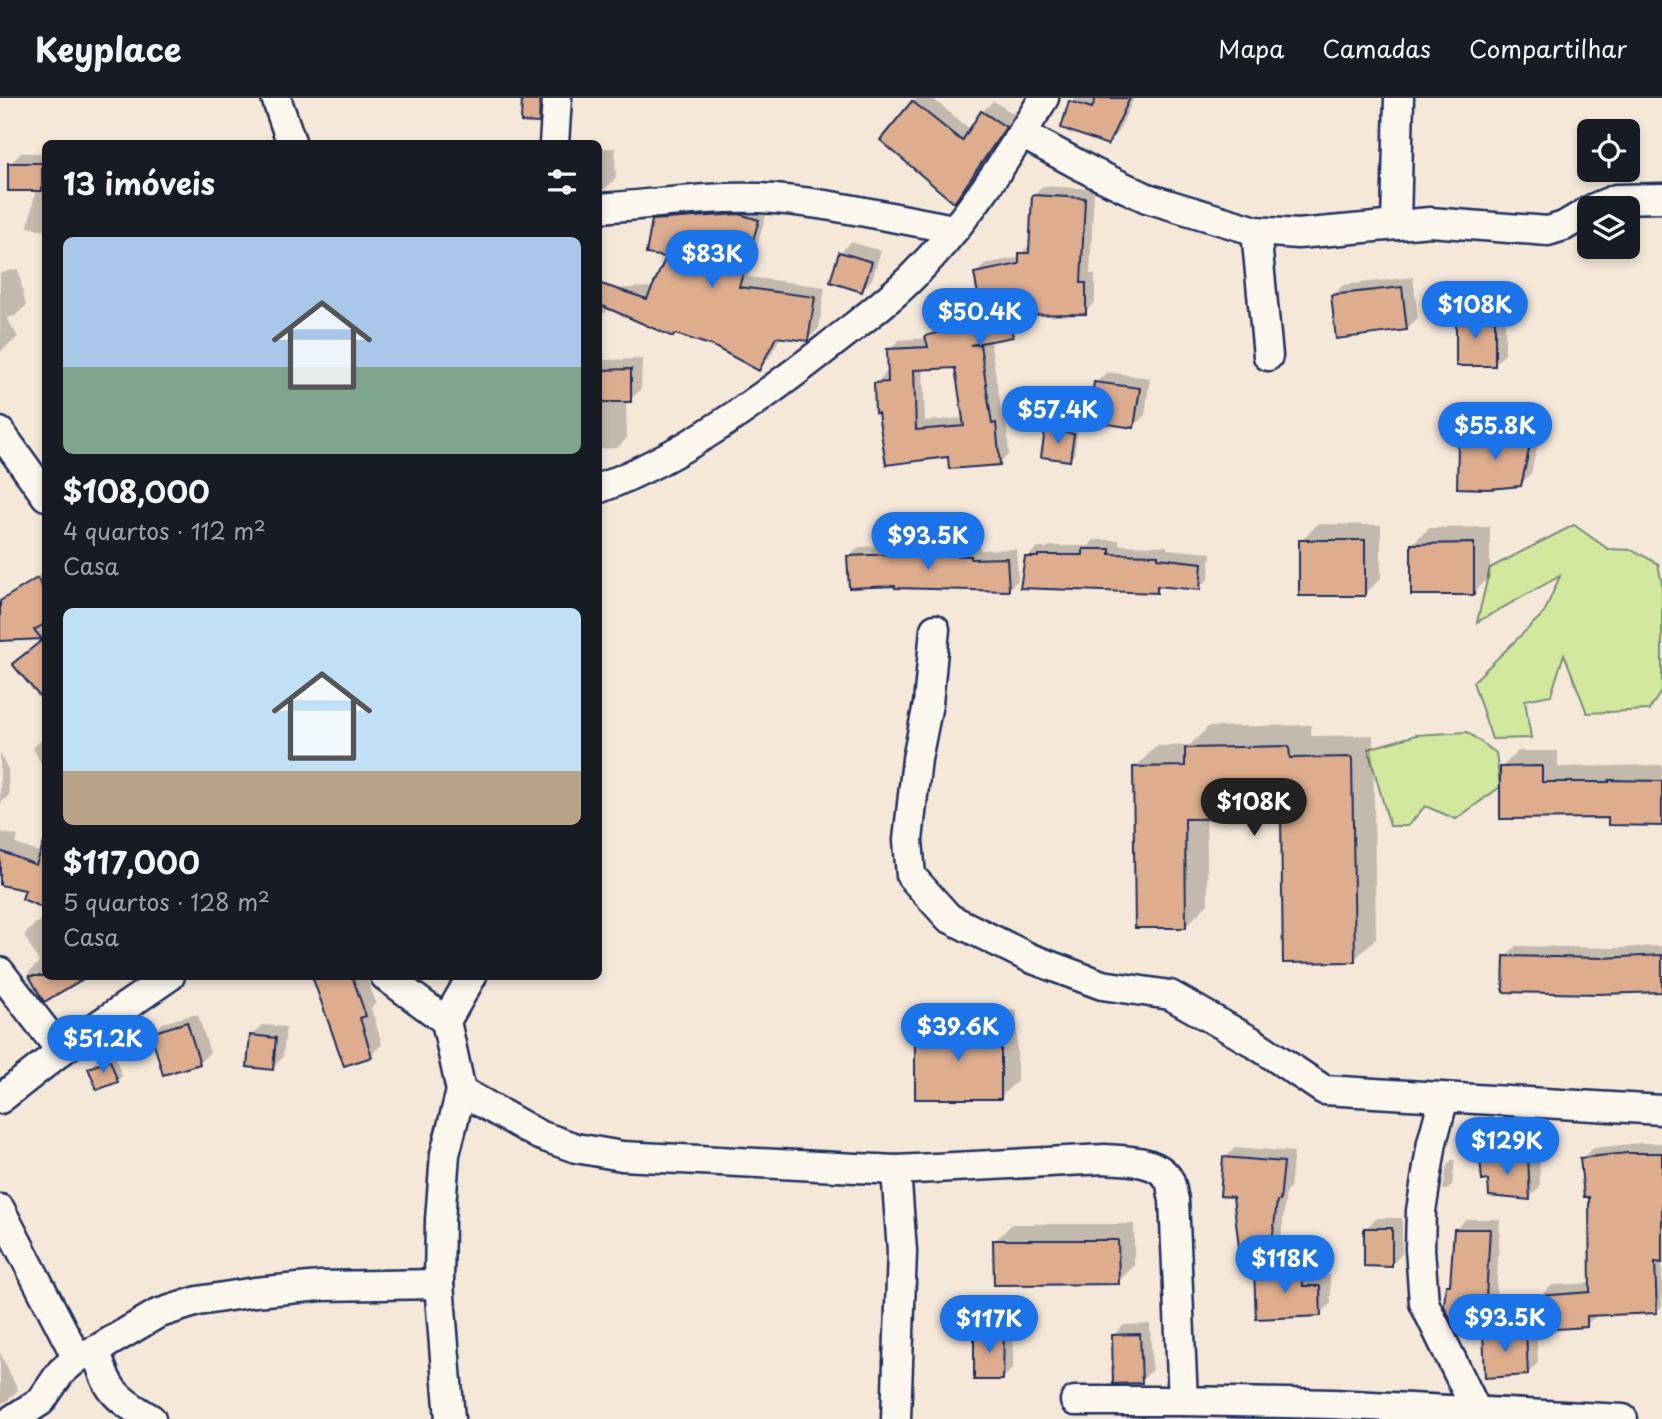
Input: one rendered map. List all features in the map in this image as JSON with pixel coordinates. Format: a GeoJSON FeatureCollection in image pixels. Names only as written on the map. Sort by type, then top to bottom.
{"type":"FeatureCollection","features":[{"type":"Feature","properties":{"kind":"street"},"geometry":{"type":"LineString","coordinates":[[276,98],[291,140]]}},
{"type":"Feature","properties":{"kind":"street"},"geometry":{"type":"LineString","coordinates":[[554,140],[557,98]]}},
{"type":"Feature","properties":{"kind":"street"},"geometry":{"type":"LineString","coordinates":[[602,487],[720,428],[890,298],[955,229],[990,183],[1044,98]]}},
{"type":"Feature","properties":{"kind":"street"},"geometry":{"type":"LineString","coordinates":[[1396,225],[1399,98]]}},
{"type":"Feature","properties":{"kind":"street"},"geometry":{"type":"LineString","coordinates":[[1023,134],[1147,198],[1256,231],[1310,234],[1396,225],[1458,223],[1548,230],[1564,226],[1577,218]]}},
{"type":"Feature","properties":{"kind":"street"},"geometry":{"type":"LineString","coordinates":[[602,208],[719,198],[758,198],[814,202],[955,229]]}},
{"type":"Feature","properties":{"kind":"street"},"geometry":{"type":"LineString","coordinates":[[1640,198],[1662,198]]}},
{"type":"Feature","properties":{"kind":"street"},"geometry":{"type":"LineString","coordinates":[[1256,231],[1268,356]]}},
{"type":"Feature","properties":{"kind":"street"},"geometry":{"type":"LineString","coordinates":[[0,432],[42,490]]}},
{"type":"Feature","properties":{"kind":"street"},"geometry":{"type":"LineString","coordinates":[[934,629],[928,704],[917,760],[908,839],[911,876],[948,918],[1030,958],[1102,985],[1170,995],[1251,1041],[1324,1090],[1662,1110]]}},
{"type":"Feature","properties":{"kind":"street"},"geometry":{"type":"LineString","coordinates":[[0,972],[61,1051]]}},
{"type":"Feature","properties":{"kind":"street"},"geometry":{"type":"LineString","coordinates":[[0,1098],[61,1051],[164,980]]}},
{"type":"Feature","properties":{"kind":"street"},"geometry":{"type":"LineString","coordinates":[[390,980],[446,1021],[461,1091],[445,1154],[440,1220],[439,1284],[450,1419]]}},
{"type":"Feature","properties":{"kind":"street"},"geometry":{"type":"LineString","coordinates":[[446,1021],[470,980]]}},
{"type":"Feature","properties":{"kind":"street"},"geometry":{"type":"LineString","coordinates":[[461,1091],[539,1135],[588,1150],[622,1156],[896,1170],[1105,1159],[1136,1162],[1158,1168],[1170,1180],[1174,1200],[1183,1401]]}},
{"type":"Feature","properties":{"kind":"street"},"geometry":{"type":"LineString","coordinates":[[1444,1098],[1432,1142],[1421,1211],[1420,1249],[1424,1303],[1477,1412]]}},
{"type":"Feature","properties":{"kind":"street"},"geometry":{"type":"LineString","coordinates":[[896,1170],[902,1251],[896,1419]]}},
{"type":"Feature","properties":{"kind":"street"},"geometry":{"type":"LineString","coordinates":[[0,1209],[86,1354],[113,1393],[151,1419]]}},
{"type":"Feature","properties":{"kind":"street"},"geometry":{"type":"LineString","coordinates":[[13,1419],[41,1401],[61,1372],[86,1354],[157,1314],[198,1301],[321,1286],[439,1284]]}},
{"type":"Feature","properties":{"kind":"street"},"geometry":{"type":"LineString","coordinates":[[1075,1401],[1333,1404],[1623,1419]]}},
{"type":"Feature","properties":{"kind":"green space"},"geometry":{"type":"Polygon","coordinates":[[[1574,525],[1608,549],[1633,550],[1658,564],[1662,584],[1662,690],[1649,710],[1587,713],[1564,654],[1551,695],[1525,700],[1531,738],[1492,739],[1473,682],[1544,613],[1560,576],[1477,622],[1490,568],[1574,525]]]}},
{"type":"Feature","properties":{"kind":"green space"},"geometry":{"type":"Polygon","coordinates":[[[1467,732],[1496,753],[1500,787],[1456,819],[1425,806],[1408,826],[1390,826],[1368,749],[1416,735],[1467,732]]]}},
{"type":"Feature","properties":{"kind":"building"},"geometry":{"type":"Polygon","coordinates":[[[522,98],[540,98],[539,123],[521,122],[522,98]]]}},
{"type":"Feature","properties":{"kind":"building"},"geometry":{"type":"Polygon","coordinates":[[[1096,98],[1130,98],[1108,145],[1061,128],[1069,101],[1092,108],[1096,98]]]}},
{"type":"Feature","properties":{"kind":"building"},"geometry":{"type":"Polygon","coordinates":[[[912,101],[962,141],[981,111],[1006,127],[954,203],[880,140],[912,101]]]}},
{"type":"Feature","properties":{"kind":"building"},"geometry":{"type":"Polygon","coordinates":[[[8,163],[42,163],[42,191],[8,191],[8,163]]]}},
{"type":"Feature","properties":{"kind":"building"},"geometry":{"type":"Polygon","coordinates":[[[1032,195],[1085,198],[1081,283],[1086,283],[1086,314],[1009,315],[1013,337],[970,345],[980,344],[992,424],[996,423],[1000,465],[949,469],[948,457],[886,465],[878,413],[875,413],[874,383],[888,382],[887,349],[928,347],[925,336],[983,322],[974,273],[1019,264],[1019,253],[1029,253],[1032,195]],[[955,368],[914,370],[916,430],[964,426],[955,368]]]}},
{"type":"Feature","properties":{"kind":"building"},"geometry":{"type":"Polygon","coordinates":[[[739,214],[759,220],[739,287],[815,297],[808,341],[776,337],[759,371],[713,346],[675,334],[673,337],[602,306],[602,284],[647,299],[666,257],[646,254],[652,220],[739,214]]]}},
{"type":"Feature","properties":{"kind":"building"},"geometry":{"type":"Polygon","coordinates":[[[839,252],[872,262],[862,292],[830,282],[839,252]]]}},
{"type":"Feature","properties":{"kind":"building"},"geometry":{"type":"Polygon","coordinates":[[[1402,287],[1407,330],[1336,339],[1331,295],[1402,287]]]}},
{"type":"Feature","properties":{"kind":"building"},"geometry":{"type":"Polygon","coordinates":[[[1456,312],[1477,312],[1477,319],[1495,320],[1495,366],[1456,366],[1456,312]]]}},
{"type":"Feature","properties":{"kind":"building"},"geometry":{"type":"Polygon","coordinates":[[[631,369],[631,402],[602,402],[602,370],[631,369]]]}},
{"type":"Feature","properties":{"kind":"building"},"geometry":{"type":"Polygon","coordinates":[[[1094,382],[1140,388],[1134,428],[1088,421],[1094,382]]]}},
{"type":"Feature","properties":{"kind":"building"},"geometry":{"type":"Polygon","coordinates":[[[1503,426],[1533,432],[1521,486],[1457,488],[1458,445],[1498,446],[1503,426]]]}},
{"type":"Feature","properties":{"kind":"building"},"geometry":{"type":"Polygon","coordinates":[[[1045,430],[1074,434],[1070,461],[1041,457],[1045,430]]]}},
{"type":"Feature","properties":{"kind":"building"},"geometry":{"type":"Polygon","coordinates":[[[1299,540],[1365,540],[1365,596],[1299,596],[1299,540]]]}},
{"type":"Feature","properties":{"kind":"building"},"geometry":{"type":"Polygon","coordinates":[[[1474,543],[1474,595],[1411,595],[1411,544],[1474,543]]]}},
{"type":"Feature","properties":{"kind":"building"},"geometry":{"type":"Polygon","coordinates":[[[1083,549],[1110,549],[1110,554],[1158,555],[1158,558],[1202,563],[1200,590],[1157,586],[1157,593],[1020,588],[1025,557],[1083,555],[1083,549]]]}},
{"type":"Feature","properties":{"kind":"building"},"geometry":{"type":"Polygon","coordinates":[[[847,556],[971,556],[971,559],[1007,558],[1009,591],[895,586],[849,588],[847,556]]]}},
{"type":"Feature","properties":{"kind":"building"},"geometry":{"type":"Polygon","coordinates":[[[37,578],[42,586],[42,625],[34,630],[42,639],[0,641],[0,601],[37,578]]]}},
{"type":"Feature","properties":{"kind":"building"},"geometry":{"type":"Polygon","coordinates":[[[42,640],[42,699],[12,664],[42,640]]]}},
{"type":"Feature","properties":{"kind":"building"},"geometry":{"type":"Polygon","coordinates":[[[1289,746],[1290,758],[1352,757],[1355,962],[1283,963],[1281,818],[1185,819],[1186,928],[1135,928],[1133,767],[1185,766],[1185,748],[1289,746]]]}},
{"type":"Feature","properties":{"kind":"building"},"geometry":{"type":"Polygon","coordinates":[[[1542,766],[1542,782],[1662,781],[1662,826],[1608,825],[1608,818],[1500,819],[1500,767],[1542,766]]]}},
{"type":"Feature","properties":{"kind":"building"},"geometry":{"type":"Polygon","coordinates":[[[42,848],[42,907],[22,899],[25,890],[0,885],[0,851],[36,865],[42,848]]]}},
{"type":"Feature","properties":{"kind":"building"},"geometry":{"type":"Polygon","coordinates":[[[1662,955],[1662,992],[1503,992],[1504,956],[1602,958],[1662,955]]]}},
{"type":"Feature","properties":{"kind":"building"},"geometry":{"type":"Polygon","coordinates":[[[29,976],[42,976],[42,980],[81,980],[44,1002],[29,976]]]}},
{"type":"Feature","properties":{"kind":"building"},"geometry":{"type":"Polygon","coordinates":[[[313,980],[353,980],[366,1016],[360,1018],[372,1057],[344,1066],[313,980]]]}},
{"type":"Feature","properties":{"kind":"building"},"geometry":{"type":"Polygon","coordinates":[[[187,1022],[200,1064],[163,1075],[151,1033],[187,1022]]]}},
{"type":"Feature","properties":{"kind":"building"},"geometry":{"type":"Polygon","coordinates":[[[915,1026],[1001,1026],[1001,1099],[915,1099],[915,1026]]]}},
{"type":"Feature","properties":{"kind":"building"},"geometry":{"type":"Polygon","coordinates":[[[250,1035],[276,1038],[273,1070],[247,1067],[250,1035]]]}},
{"type":"Feature","properties":{"kind":"building"},"geometry":{"type":"Polygon","coordinates":[[[110,1060],[118,1082],[97,1090],[88,1068],[110,1060]]]}},
{"type":"Feature","properties":{"kind":"building"},"geometry":{"type":"Polygon","coordinates":[[[1627,1153],[1662,1153],[1662,1263],[1655,1262],[1657,1313],[1587,1316],[1587,1327],[1541,1330],[1539,1296],[1590,1292],[1589,1197],[1584,1197],[1580,1158],[1627,1153]]]}},
{"type":"Feature","properties":{"kind":"building"},"geometry":{"type":"Polygon","coordinates":[[[1528,1156],[1530,1200],[1489,1196],[1488,1180],[1482,1181],[1480,1158],[1528,1156]]]}},
{"type":"Feature","properties":{"kind":"building"},"geometry":{"type":"Polygon","coordinates":[[[1223,1157],[1284,1162],[1271,1251],[1239,1247],[1233,1197],[1220,1196],[1223,1157]]]}},
{"type":"Feature","properties":{"kind":"building"},"geometry":{"type":"Polygon","coordinates":[[[1364,1228],[1392,1228],[1392,1267],[1364,1266],[1364,1228]]]}},
{"type":"Feature","properties":{"kind":"building"},"geometry":{"type":"Polygon","coordinates":[[[1454,1229],[1490,1229],[1484,1332],[1454,1326],[1444,1306],[1446,1285],[1450,1285],[1454,1229]]]}},
{"type":"Feature","properties":{"kind":"building"},"geometry":{"type":"Polygon","coordinates":[[[993,1240],[1118,1240],[1119,1284],[994,1285],[993,1240]]]}},
{"type":"Feature","properties":{"kind":"building"},"geometry":{"type":"Polygon","coordinates":[[[1302,1269],[1303,1286],[1320,1286],[1321,1316],[1256,1319],[1254,1271],[1302,1269]]]}},
{"type":"Feature","properties":{"kind":"building"},"geometry":{"type":"Polygon","coordinates":[[[1526,1330],[1528,1375],[1485,1378],[1483,1332],[1526,1330]]]}},
{"type":"Feature","properties":{"kind":"building"},"geometry":{"type":"Polygon","coordinates":[[[974,1331],[1004,1331],[1003,1380],[974,1380],[974,1331]]]}},
{"type":"Feature","properties":{"kind":"building"},"geometry":{"type":"Polygon","coordinates":[[[1140,1334],[1142,1383],[1113,1384],[1112,1335],[1140,1334]]]}}]}
